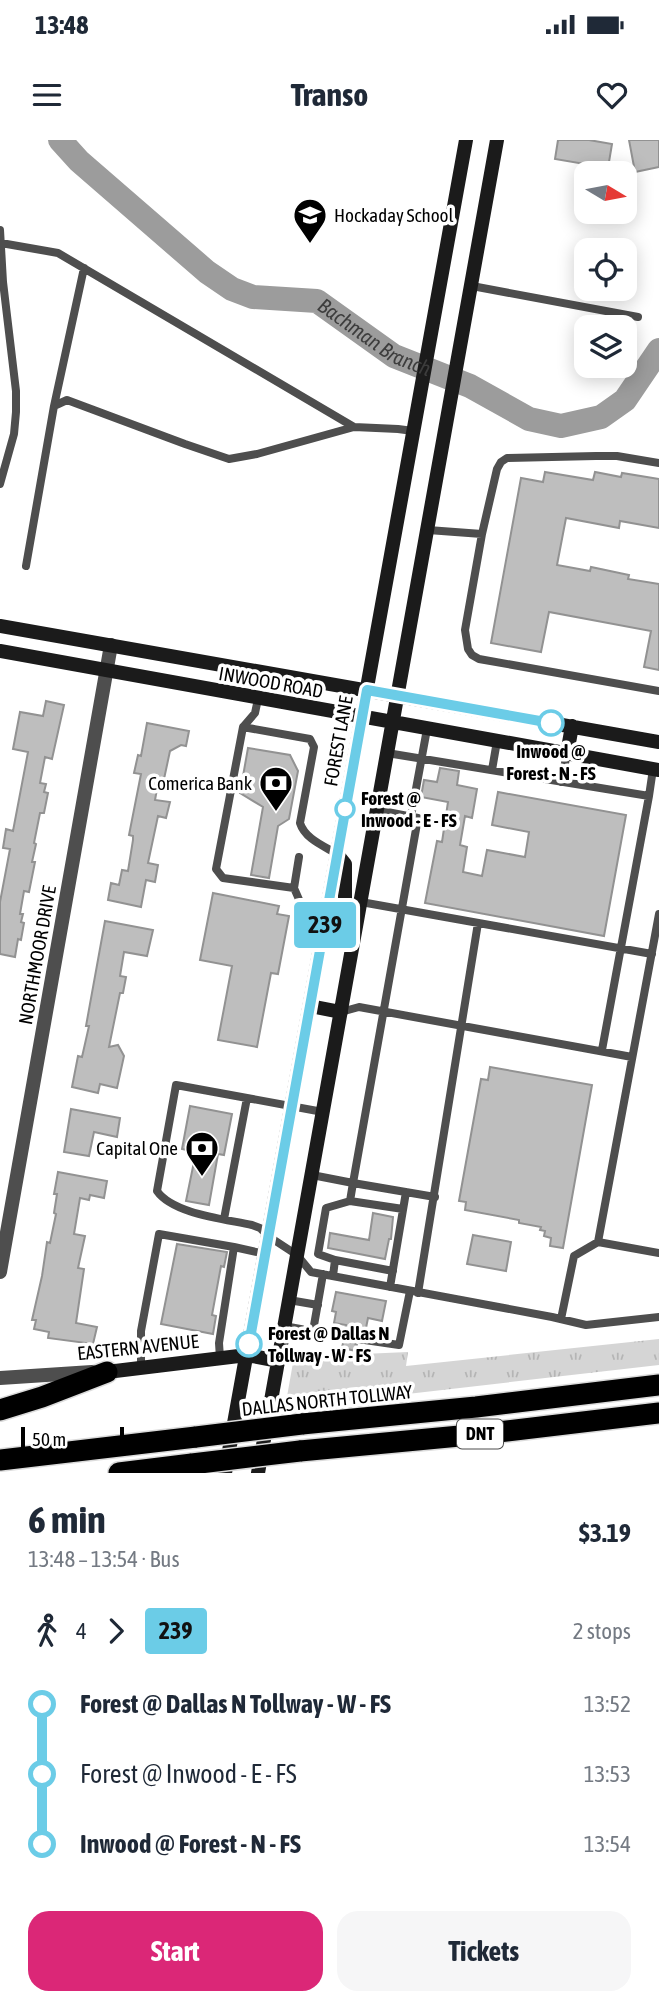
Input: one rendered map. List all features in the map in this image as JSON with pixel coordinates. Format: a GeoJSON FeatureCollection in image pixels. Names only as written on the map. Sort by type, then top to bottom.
{"type":"FeatureCollection","features":[{"type":"Feature","properties":{"kind":"highway"},"geometry":{"type":"LineString","coordinates":[[0,1410],[42,1397],[107,1371]]}},
{"type":"Feature","properties":{"kind":"highway","name":"DALLAS NORTH TOLLWAY"},"geometry":{"type":"LineString","coordinates":[[0,1460],[659,1385]]}},
{"type":"Feature","properties":{"kind":"highway","name":"DNT"},"geometry":{"type":"LineString","coordinates":[[119,1473],[659,1413]]}},
{"type":"Feature","properties":{"kind":"main road","name":"FOREST LANE"},"geometry":{"type":"LineString","coordinates":[[225,1473],[466,140]]}},
{"type":"Feature","properties":{"kind":"main road"},"geometry":{"type":"LineString","coordinates":[[258,1473],[497,140]]}},
{"type":"Feature","properties":{"kind":"main road","name":"INWOOD ROAD"},"geometry":{"type":"LineString","coordinates":[[0,626],[659,742]]}},
{"type":"Feature","properties":{"kind":"main road","name":"INWOOD ROAD"},"geometry":{"type":"LineString","coordinates":[[0,652],[656,770]]}},
{"type":"Feature","properties":{"kind":"main road"},"geometry":{"type":"LineString","coordinates":[[567,754],[572,726]]}},
{"type":"Feature","properties":{"kind":"main road"},"geometry":{"type":"LineString","coordinates":[[337,854],[345,864],[345,910],[354,942]]}},
{"type":"Feature","properties":{"kind":"main road"},"geometry":{"type":"LineString","coordinates":[[310,1006],[341,1012]]}},
{"type":"Feature","properties":{"kind":"main road","name":"EASTERN AVENUE"},"geometry":{"type":"LineString","coordinates":[[107,1371],[247,1355],[279,1361]]}},
{"type":"Feature","properties":{"kind":"street","name":"NORTHMOOR DRIVE"},"geometry":{"type":"LineString","coordinates":[[0,1272],[111,645]]}},
{"type":"Feature","properties":{"kind":"street","name":"EASTERN AVENUE"},"geometry":{"type":"LineString","coordinates":[[0,1378],[107,1371]]}},
{"type":"Feature","properties":{"kind":"lane"},"geometry":{"type":"LineString","coordinates":[[0,230],[3,282],[16,391],[15,434],[0,484]]}},
{"type":"Feature","properties":{"kind":"lane"},"geometry":{"type":"LineString","coordinates":[[1,243],[58,253],[354,427]]}},
{"type":"Feature","properties":{"kind":"lane"},"geometry":{"type":"LineString","coordinates":[[26,566],[54,406],[84,268]]}},
{"type":"Feature","properties":{"kind":"lane"},"geometry":{"type":"LineString","coordinates":[[472,286],[638,317]]}},
{"type":"Feature","properties":{"kind":"lane"},"geometry":{"type":"LineString","coordinates":[[54,406],[67,400],[229,459],[257,454],[354,427],[413,432]]}},
{"type":"Feature","properties":{"kind":"lane"},"geometry":{"type":"LineString","coordinates":[[659,463],[625,457],[596,456],[517,457],[501,462],[482,534],[465,630],[465,639],[472,655],[480,659],[659,691]]}},
{"type":"Feature","properties":{"kind":"lane"},"geometry":{"type":"LineString","coordinates":[[428,530],[482,534]]}},
{"type":"Feature","properties":{"kind":"lane"},"geometry":{"type":"LineString","coordinates":[[258,699],[255,713],[243,727],[216,869],[223,878],[294,888]]}},
{"type":"Feature","properties":{"kind":"lane"},"geometry":{"type":"LineString","coordinates":[[243,727],[310,739],[314,747],[300,823],[309,837],[337,854]]}},
{"type":"Feature","properties":{"kind":"lane"},"geometry":{"type":"LineString","coordinates":[[411,816],[427,729]]}},
{"type":"Feature","properties":{"kind":"lane"},"geometry":{"type":"LineString","coordinates":[[492,771],[497,741]]}},
{"type":"Feature","properties":{"kind":"lane"},"geometry":{"type":"LineString","coordinates":[[387,753],[649,796]]}},
{"type":"Feature","properties":{"kind":"lane"},"geometry":{"type":"LineString","coordinates":[[561,782],[567,754]]}},
{"type":"Feature","properties":{"kind":"lane"},"geometry":{"type":"LineString","coordinates":[[603,1051],[656,770]]}},
{"type":"Feature","properties":{"kind":"lane"},"geometry":{"type":"LineString","coordinates":[[350,1201],[418,818],[377,810]]}},
{"type":"Feature","properties":{"kind":"lane"},"geometry":{"type":"LineString","coordinates":[[299,858],[294,888],[301,904],[327,910]]}},
{"type":"Feature","properties":{"kind":"lane"},"geometry":{"type":"LineString","coordinates":[[361,902],[652,954]]}},
{"type":"Feature","properties":{"kind":"lane"},"geometry":{"type":"LineString","coordinates":[[598,1242],[632,1057],[654,965],[652,954],[659,914]]}},
{"type":"Feature","properties":{"kind":"lane"},"geometry":{"type":"LineString","coordinates":[[358,1339],[399,1345],[435,1197],[478,923]]}},
{"type":"Feature","properties":{"kind":"lane"},"geometry":{"type":"LineString","coordinates":[[341,1012],[359,1007],[632,1057]]}},
{"type":"Feature","properties":{"kind":"lane"},"geometry":{"type":"LineString","coordinates":[[323,1112],[176,1085],[157,1191],[162,1199],[185,1210],[260,1228],[297,1255],[311,1272],[586,1325],[659,1317]]}},
{"type":"Feature","properties":{"kind":"lane"},"geometry":{"type":"LineString","coordinates":[[223,1219],[247,1098]]}},
{"type":"Feature","properties":{"kind":"lane"},"geometry":{"type":"LineString","coordinates":[[312,1175],[435,1197]]}},
{"type":"Feature","properties":{"kind":"lane"},"geometry":{"type":"LineString","coordinates":[[390,1287],[406,1192]]}},
{"type":"Feature","properties":{"kind":"lane"},"geometry":{"type":"LineString","coordinates":[[393,1271],[318,1254],[326,1208],[350,1201],[403,1209]]}},
{"type":"Feature","properties":{"kind":"lane"},"geometry":{"type":"LineString","coordinates":[[141,1367],[141,1331],[159,1234],[265,1254]]}},
{"type":"Feature","properties":{"kind":"lane"},"geometry":{"type":"LineString","coordinates":[[561,1319],[574,1256],[598,1242],[659,1253]]}},
{"type":"Feature","properties":{"kind":"lane"},"geometry":{"type":"LineString","coordinates":[[220,1358],[219,1343],[234,1247]]}},
{"type":"Feature","properties":{"kind":"lane"},"geometry":{"type":"LineString","coordinates":[[333,1276],[335,1259]]}},
{"type":"Feature","properties":{"kind":"lane"},"geometry":{"type":"LineString","coordinates":[[313,1331],[323,1274]]}},
{"type":"Feature","properties":{"kind":"lane"},"geometry":{"type":"LineString","coordinates":[[289,1300],[318,1305]]}},
{"type":"Feature","properties":{"kind":"lane"},"geometry":{"type":"LineString","coordinates":[[284,1326],[344,1337]]}},
{"type":"Feature","properties":{"kind":"green space"},"geometry":{"type":"Polygon","coordinates":[[[659,1339],[659,1365],[285,1408],[294,1357],[408,1352],[406,1366],[659,1339]]]}},
{"type":"Feature","properties":{"kind":"building"},"geometry":{"type":"Polygon","coordinates":[[[558,140],[589,140],[612,144],[609,161],[574,162],[555,159],[558,140]]]}},
{"type":"Feature","properties":{"kind":"building"},"geometry":{"type":"Polygon","coordinates":[[[629,140],[659,140],[659,167],[637,172],[637,161],[633,161],[629,140]]]}},
{"type":"Feature","properties":{"kind":"building"},"geometry":{"type":"Polygon","coordinates":[[[545,472],[593,480],[595,472],[621,477],[622,473],[659,479],[659,528],[620,521],[619,528],[566,518],[557,565],[590,571],[591,567],[629,575],[628,579],[659,584],[659,670],[644,667],[651,631],[549,612],[541,652],[491,643],[521,478],[543,482],[545,472]]]}},
{"type":"Feature","properties":{"kind":"building"},"geometry":{"type":"Polygon","coordinates":[[[46,701],[64,705],[52,759],[45,757],[40,783],[46,784],[44,792],[48,793],[44,813],[40,813],[34,843],[32,862],[35,862],[29,892],[24,891],[20,914],[23,914],[21,922],[24,923],[15,957],[0,954],[0,902],[10,849],[3,848],[6,829],[13,831],[28,752],[13,749],[20,712],[43,716],[46,701]]]}},
{"type":"Feature","properties":{"kind":"building"},"geometry":{"type":"Polygon","coordinates":[[[147,723],[189,731],[186,746],[181,745],[170,751],[164,779],[159,778],[155,800],[170,802],[166,818],[158,816],[148,863],[158,865],[155,882],[146,880],[141,907],[108,900],[111,883],[119,885],[122,870],[128,871],[133,840],[133,836],[129,835],[141,774],[134,773],[138,755],[141,756],[147,723]]]}},
{"type":"Feature","properties":{"kind":"building","name":"Comerica Bank"},"geometry":{"type":"Polygon","coordinates":[[[248,748],[290,755],[298,771],[289,819],[278,826],[269,878],[251,875],[263,807],[240,793],[248,748]]]}},
{"type":"Feature","properties":{"kind":"building"},"geometry":{"type":"Polygon","coordinates":[[[440,768],[459,771],[457,785],[477,789],[472,818],[465,816],[460,845],[467,847],[463,872],[482,876],[487,850],[525,857],[529,832],[492,825],[498,792],[626,815],[604,936],[425,903],[437,841],[442,842],[448,802],[421,797],[424,780],[437,782],[440,768]]]}},
{"type":"Feature","properties":{"kind":"building"},"geometry":{"type":"Polygon","coordinates":[[[213,893],[279,906],[277,914],[289,916],[278,974],[271,973],[257,1047],[218,1040],[232,966],[200,960],[213,893]]]}},
{"type":"Feature","properties":{"kind":"building"},"geometry":{"type":"Polygon","coordinates":[[[105,921],[153,930],[147,956],[124,952],[120,976],[126,977],[109,1047],[118,1045],[124,1056],[117,1088],[100,1084],[98,1093],[72,1087],[78,1056],[82,1057],[89,1026],[86,1026],[105,921]]]}},
{"type":"Feature","properties":{"kind":"building"},"geometry":{"type":"Polygon","coordinates":[[[490,1067],[592,1085],[563,1248],[550,1246],[551,1238],[544,1236],[545,1231],[540,1230],[541,1227],[465,1210],[466,1202],[459,1201],[481,1079],[488,1080],[490,1067]]]}},
{"type":"Feature","properties":{"kind":"building","name":"Capital One"},"geometry":{"type":"Polygon","coordinates":[[[190,1106],[232,1114],[224,1155],[218,1154],[209,1205],[186,1201],[196,1152],[182,1149],[190,1106]]]}},
{"type":"Feature","properties":{"kind":"building"},"geometry":{"type":"Polygon","coordinates":[[[71,1109],[120,1118],[117,1137],[94,1132],[89,1156],[64,1152],[71,1109]]]}},
{"type":"Feature","properties":{"kind":"building"},"geometry":{"type":"Polygon","coordinates":[[[58,1172],[107,1181],[104,1198],[90,1195],[89,1200],[80,1198],[74,1234],[85,1236],[78,1268],[84,1269],[76,1323],[97,1327],[93,1344],[48,1338],[49,1332],[34,1329],[36,1320],[32,1320],[47,1242],[50,1243],[56,1214],[57,1194],[54,1194],[58,1172]]]}},
{"type":"Feature","properties":{"kind":"building"},"geometry":{"type":"Polygon","coordinates":[[[373,1213],[393,1217],[391,1239],[385,1259],[328,1248],[330,1233],[369,1240],[373,1213]]]}},
{"type":"Feature","properties":{"kind":"building"},"geometry":{"type":"Polygon","coordinates":[[[473,1235],[511,1242],[506,1271],[467,1264],[473,1235]]]}},
{"type":"Feature","properties":{"kind":"building"},"geometry":{"type":"Polygon","coordinates":[[[177,1244],[227,1252],[224,1267],[221,1266],[212,1315],[216,1316],[213,1334],[161,1324],[177,1244]]]}},
{"type":"Feature","properties":{"kind":"building"},"geometry":{"type":"Polygon","coordinates":[[[336,1292],[386,1301],[382,1321],[368,1318],[366,1328],[360,1327],[359,1333],[353,1336],[352,1342],[357,1345],[356,1351],[342,1348],[343,1343],[349,1341],[350,1335],[345,1330],[346,1325],[334,1323],[336,1312],[332,1311],[336,1292]]]}},
{"type":"Feature","properties":{"kind":"waterway","name":"Bachman Branch"},"geometry":{"type":"LineString","coordinates":[[60,140],[79,161],[207,272],[232,289],[253,297],[317,301],[394,356],[470,386],[529,419],[561,426],[601,417],[625,400],[659,350]]}},
{"type":"Feature","properties":{"kind":"bus line","name":"239"},"geometry":{"type":"LineString","coordinates":[[249,1344],[367,690],[551,723]]}},
{"type":"Feature","properties":{"kind":"place","name":"Hockaday School"},"geometry":{"type":"Point","coordinates":[310,245]}},
{"type":"Feature","properties":{"kind":"place","name":"Inwood @ Forest - N - FS"},"geometry":{"type":"Point","coordinates":[551,723]}},
{"type":"Feature","properties":{"kind":"place","name":"Forest @ Inwood - E - FS"},"geometry":{"type":"Point","coordinates":[345,809]}},
{"type":"Feature","properties":{"kind":"place","name":"Comerica Bank"},"geometry":{"type":"Point","coordinates":[276,813]}},
{"type":"Feature","properties":{"kind":"place","name":"Capital One"},"geometry":{"type":"Point","coordinates":[202,1178]}},
{"type":"Feature","properties":{"kind":"place","name":"Forest @ Dallas N Tollway - W - FS"},"geometry":{"type":"Point","coordinates":[249,1344]}}]}
